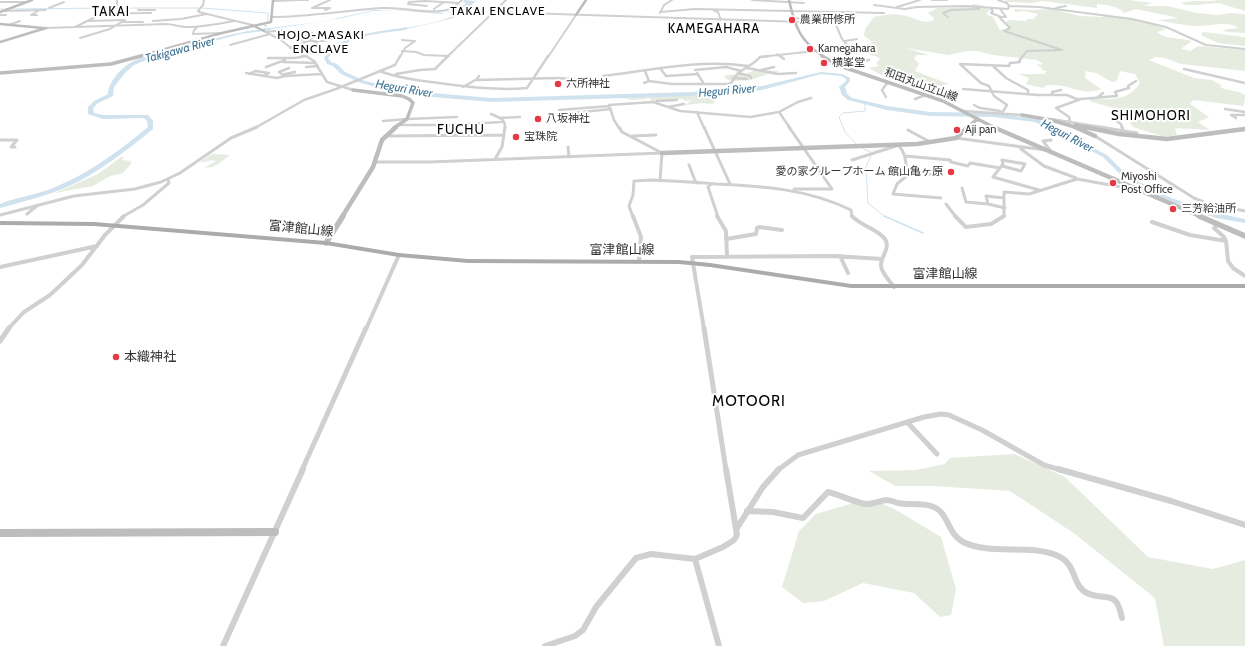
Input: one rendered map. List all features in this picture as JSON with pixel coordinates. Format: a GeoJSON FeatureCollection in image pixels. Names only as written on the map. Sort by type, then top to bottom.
{"type":"FeatureCollection","features":[{"type":"Feature","properties":{"kind":"main road","name":"富津館山線"},"geometry":{"type":"LineString","coordinates":[[0,223],[114,226],[326,243],[399,255],[468,262],[639,261],[692,263],[838,285],[894,287],[1245,286]]}},
{"type":"Feature","properties":{"kind":"street"},"geometry":{"type":"LineString","coordinates":[[2,13],[32,0]]}},
{"type":"Feature","properties":{"kind":"street"},"geometry":{"type":"LineString","coordinates":[[73,28],[115,8],[117,0]]}},
{"type":"Feature","properties":{"kind":"street"},"geometry":{"type":"LineString","coordinates":[[204,0],[198,11],[252,25],[281,40],[296,52],[306,56],[316,63],[327,82],[353,90],[402,96],[409,99],[413,103],[407,119],[385,136],[376,162],[326,243]]}},
{"type":"Feature","properties":{"kind":"street"},"geometry":{"type":"LineString","coordinates":[[0,73],[111,64],[252,25],[271,22],[270,17],[273,0],[308,0]]}},
{"type":"Feature","properties":{"kind":"street"},"geometry":{"type":"LineString","coordinates":[[320,13],[330,8],[313,7],[318,4],[326,3],[330,0]]}},
{"type":"Feature","properties":{"kind":"street"},"geometry":{"type":"LineString","coordinates":[[410,9],[426,0]]}},
{"type":"Feature","properties":{"kind":"street"},"geometry":{"type":"LineString","coordinates":[[428,6],[408,4],[409,2],[426,0],[451,4],[445,9],[423,8],[428,6],[434,2]]}},
{"type":"Feature","properties":{"kind":"street"},"geometry":{"type":"LineString","coordinates":[[270,17],[293,17],[320,13],[383,8],[441,11],[451,9],[462,0]]}},
{"type":"Feature","properties":{"kind":"street"},"geometry":{"type":"LineString","coordinates":[[399,77],[396,74],[417,71],[423,68],[435,69],[506,0]]}},
{"type":"Feature","properties":{"kind":"street"},"geometry":{"type":"LineString","coordinates":[[379,71],[393,77],[463,87],[505,90],[527,88],[586,0]]}},
{"type":"Feature","properties":{"kind":"street"},"geometry":{"type":"LineString","coordinates":[[658,18],[664,5],[672,0]]}},
{"type":"Feature","properties":{"kind":"street"},"geometry":{"type":"LineString","coordinates":[[752,0],[804,3]]}},
{"type":"Feature","properties":{"kind":"street"},"geometry":{"type":"LineString","coordinates":[[895,7],[904,6],[920,0]]}},
{"type":"Feature","properties":{"kind":"street"},"geometry":{"type":"LineString","coordinates":[[932,0],[947,0]]}},
{"type":"Feature","properties":{"kind":"street"},"geometry":{"type":"LineString","coordinates":[[998,0],[1007,3],[1009,6],[1054,8],[1138,20],[1168,28],[1206,45],[1245,49]]}},
{"type":"Feature","properties":{"kind":"street","name":"和田丸山立山線"},"geometry":{"type":"LineString","coordinates":[[790,1],[794,20],[807,44],[838,65],[948,103],[978,120],[1245,236]]}},
{"type":"Feature","properties":{"kind":"street"},"geometry":{"type":"LineString","coordinates":[[0,2],[27,2]]}},
{"type":"Feature","properties":{"kind":"street"},"geometry":{"type":"LineString","coordinates":[[49,8],[64,2]]}},
{"type":"Feature","properties":{"kind":"street"},"geometry":{"type":"LineString","coordinates":[[434,9],[443,3],[459,3]]}},
{"type":"Feature","properties":{"kind":"street"},"geometry":{"type":"LineString","coordinates":[[874,5],[905,9],[917,7],[963,6],[1008,9],[1009,6]]}},
{"type":"Feature","properties":{"kind":"street"},"geometry":{"type":"LineString","coordinates":[[948,17],[943,13],[951,10],[979,9],[963,6]]}},
{"type":"Feature","properties":{"kind":"street"},"geometry":{"type":"LineString","coordinates":[[1054,8],[1066,6]]}},
{"type":"Feature","properties":{"kind":"street"},"geometry":{"type":"LineString","coordinates":[[711,10],[718,8],[792,12],[884,13]]}},
{"type":"Feature","properties":{"kind":"street"},"geometry":{"type":"LineString","coordinates":[[990,8],[993,11],[992,13],[1001,17],[1006,17],[1000,9]]}},
{"type":"Feature","properties":{"kind":"street"},"geometry":{"type":"LineString","coordinates":[[660,12],[693,9],[711,10],[718,12],[721,20]]}},
{"type":"Feature","properties":{"kind":"street"},"geometry":{"type":"LineString","coordinates":[[2,13],[40,10],[46,11],[36,15],[31,15],[40,10]]}},
{"type":"Feature","properties":{"kind":"street"},"geometry":{"type":"LineString","coordinates":[[117,14],[126,10],[155,10]]}},
{"type":"Feature","properties":{"kind":"street"},"geometry":{"type":"LineString","coordinates":[[132,13],[138,10]]}},
{"type":"Feature","properties":{"kind":"street"},"geometry":{"type":"LineString","coordinates":[[101,14],[144,13],[150,10]]}},
{"type":"Feature","properties":{"kind":"street"},"geometry":{"type":"LineString","coordinates":[[493,12],[766,22],[805,19]]}},
{"type":"Feature","properties":{"kind":"street"},"geometry":{"type":"LineString","coordinates":[[144,13],[142,14],[151,14]]}},
{"type":"Feature","properties":{"kind":"street"},"geometry":{"type":"LineString","coordinates":[[831,13],[842,39],[849,47]]}},
{"type":"Feature","properties":{"kind":"street"},"geometry":{"type":"LineString","coordinates":[[121,22],[181,20],[207,14]]}},
{"type":"Feature","properties":{"kind":"street"},"geometry":{"type":"LineString","coordinates":[[1001,17],[1000,18],[1010,28],[1005,30],[1006,32],[1062,50],[1027,51],[1019,61],[1020,62],[1010,63],[1009,66],[960,64],[981,83],[989,86],[991,88],[991,92],[1007,105],[1002,112]]}},
{"type":"Feature","properties":{"kind":"street"},"geometry":{"type":"LineString","coordinates":[[778,18],[779,22]]}},
{"type":"Feature","properties":{"kind":"street"},"geometry":{"type":"LineString","coordinates":[[88,21],[132,19]]}},
{"type":"Feature","properties":{"kind":"street"},"geometry":{"type":"LineString","coordinates":[[80,38],[108,30],[125,20]]}},
{"type":"Feature","properties":{"kind":"street"},"geometry":{"type":"LineString","coordinates":[[0,24],[46,28],[169,24],[181,25],[184,27],[198,27],[234,20]]}},
{"type":"Feature","properties":{"kind":"street"},"geometry":{"type":"LineString","coordinates":[[794,20],[835,23]]}},
{"type":"Feature","properties":{"kind":"street"},"geometry":{"type":"LineString","coordinates":[[9,25],[20,21]]}},
{"type":"Feature","properties":{"kind":"street"},"geometry":{"type":"LineString","coordinates":[[198,27],[194,30],[193,34],[222,33]]}},
{"type":"Feature","properties":{"kind":"street"},"geometry":{"type":"LineString","coordinates":[[0,42],[46,28]]}},
{"type":"Feature","properties":{"kind":"street"},"geometry":{"type":"LineString","coordinates":[[264,32],[286,30],[286,32]]}},
{"type":"Feature","properties":{"kind":"street"},"geometry":{"type":"LineString","coordinates":[[312,33],[299,39],[307,41],[320,41],[334,38],[325,36],[329,34]]}},
{"type":"Feature","properties":{"kind":"street"},"geometry":{"type":"LineString","coordinates":[[290,48],[323,33]]}},
{"type":"Feature","properties":{"kind":"street"},"geometry":{"type":"LineString","coordinates":[[230,44],[241,40],[246,41],[270,34]]}},
{"type":"Feature","properties":{"kind":"street"},"geometry":{"type":"LineString","coordinates":[[249,36],[258,38]]}},
{"type":"Feature","properties":{"kind":"street"},"geometry":{"type":"LineString","coordinates":[[281,40],[296,37]]}},
{"type":"Feature","properties":{"kind":"street"},"geometry":{"type":"LineString","coordinates":[[0,215],[81,195],[142,188],[168,179],[180,173],[232,138],[262,124],[304,100],[395,65],[407,46],[415,42],[402,40]]}},
{"type":"Feature","properties":{"kind":"street"},"geometry":{"type":"LineString","coordinates":[[846,42],[856,40]]}},
{"type":"Feature","properties":{"kind":"street"},"geometry":{"type":"LineString","coordinates":[[296,52],[319,46],[320,44],[315,43],[320,41]]}},
{"type":"Feature","properties":{"kind":"street"},"geometry":{"type":"LineString","coordinates":[[644,83],[649,81],[672,84],[728,84],[732,82],[733,78],[740,72],[757,61],[760,57],[849,47],[868,49],[868,51]]}},
{"type":"Feature","properties":{"kind":"street"},"geometry":{"type":"LineString","coordinates":[[402,52],[449,56]]}},
{"type":"Feature","properties":{"kind":"street"},"geometry":{"type":"LineString","coordinates":[[778,55],[797,54]]}},
{"type":"Feature","properties":{"kind":"street"},"geometry":{"type":"LineString","coordinates":[[778,55],[784,59]]}},
{"type":"Feature","properties":{"kind":"street"},"geometry":{"type":"LineString","coordinates":[[268,58],[295,58],[306,56]]}},
{"type":"Feature","properties":{"kind":"street"},"geometry":{"type":"LineString","coordinates":[[283,62],[288,58]]}},
{"type":"Feature","properties":{"kind":"street"},"geometry":{"type":"LineString","coordinates":[[838,65],[869,60]]}},
{"type":"Feature","properties":{"kind":"street"},"geometry":{"type":"LineString","coordinates":[[266,67],[283,62],[316,63]]}},
{"type":"Feature","properties":{"kind":"street"},"geometry":{"type":"LineString","coordinates":[[476,80],[532,80],[557,78],[599,81],[603,76],[660,68],[692,65],[732,64],[774,74],[789,75],[796,73]]}},
{"type":"Feature","properties":{"kind":"street"},"geometry":{"type":"LineString","coordinates":[[692,65],[704,84]]}},
{"type":"Feature","properties":{"kind":"street"},"geometry":{"type":"LineString","coordinates":[[306,67],[318,66]]}},
{"type":"Feature","properties":{"kind":"street"},"geometry":{"type":"LineString","coordinates":[[993,66],[1006,78],[1028,90],[1028,94]]}},
{"type":"Feature","properties":{"kind":"street"},"geometry":{"type":"LineString","coordinates":[[695,70],[724,67],[735,68],[750,76],[749,79],[733,78]]}},
{"type":"Feature","properties":{"kind":"street"},"geometry":{"type":"LineString","coordinates":[[760,70],[774,67]]}},
{"type":"Feature","properties":{"kind":"street"},"geometry":{"type":"LineString","coordinates":[[289,68],[279,72],[284,75],[322,74]]}},
{"type":"Feature","properties":{"kind":"street"},"geometry":{"type":"LineString","coordinates":[[660,68],[666,76],[698,74]]}},
{"type":"Feature","properties":{"kind":"street"},"geometry":{"type":"LineString","coordinates":[[1184,69],[1245,83]]}},
{"type":"Feature","properties":{"kind":"street"},"geometry":{"type":"LineString","coordinates":[[262,76],[270,74],[255,71],[248,73],[262,76],[277,78],[296,72]]}},
{"type":"Feature","properties":{"kind":"street"},"geometry":{"type":"LineString","coordinates":[[645,71],[649,81]]}},
{"type":"Feature","properties":{"kind":"street"},"geometry":{"type":"LineString","coordinates":[[463,87],[476,80],[479,76]]}},
{"type":"Feature","properties":{"kind":"street"},"geometry":{"type":"LineString","coordinates":[[1069,122],[1069,117],[1056,108],[1079,100],[1098,96],[1114,97],[1116,96],[1115,92],[1123,91],[1129,88],[1128,86],[1136,81]]}},
{"type":"Feature","properties":{"kind":"street"},"geometry":{"type":"LineString","coordinates":[[886,97],[882,90],[888,82]]}},
{"type":"Feature","properties":{"kind":"street"},"geometry":{"type":"LineString","coordinates":[[1116,88],[1123,91]]}},
{"type":"Feature","properties":{"kind":"street"},"geometry":{"type":"LineString","coordinates":[[963,89],[991,92],[1068,95],[1079,100]]}},
{"type":"Feature","properties":{"kind":"street"},"geometry":{"type":"LineString","coordinates":[[1053,95],[1052,92],[1061,90]]}},
{"type":"Feature","properties":{"kind":"street"},"geometry":{"type":"LineString","coordinates":[[1098,96],[1103,93]]}},
{"type":"Feature","properties":{"kind":"street"},"geometry":{"type":"LineString","coordinates":[[915,99],[926,95]]}},
{"type":"Feature","properties":{"kind":"street"},"geometry":{"type":"LineString","coordinates":[[653,102],[680,111],[750,117],[779,112],[798,102],[810,98]]}},
{"type":"Feature","properties":{"kind":"street"},"geometry":{"type":"LineString","coordinates":[[560,116],[563,116],[563,114],[610,107],[677,100]]}},
{"type":"Feature","properties":{"kind":"street"},"geometry":{"type":"LineString","coordinates":[[660,104],[672,103]]}},
{"type":"Feature","properties":{"kind":"street"},"geometry":{"type":"LineString","coordinates":[[668,106],[684,104]]}},
{"type":"Feature","properties":{"kind":"street"},"geometry":{"type":"LineString","coordinates":[[974,105],[980,108],[1002,112],[1137,133]]}},
{"type":"Feature","properties":{"kind":"street"},"geometry":{"type":"LineString","coordinates":[[559,110],[610,107]]}},
{"type":"Feature","properties":{"kind":"street"},"geometry":{"type":"LineString","coordinates":[[610,107],[614,120],[622,132],[662,153]]}},
{"type":"Feature","properties":{"kind":"street"},"geometry":{"type":"LineString","coordinates":[[1225,109],[1245,112]]}},
{"type":"Feature","properties":{"kind":"street"},"geometry":{"type":"LineString","coordinates":[[697,112],[730,184]]}},
{"type":"Feature","properties":{"kind":"street"},"geometry":{"type":"LineString","coordinates":[[639,261],[641,237],[629,206],[633,195],[633,181],[730,184],[786,189],[832,189],[779,112]]}},
{"type":"Feature","properties":{"kind":"street"},"geometry":{"type":"LineString","coordinates":[[964,112],[1002,112]]}},
{"type":"Feature","properties":{"kind":"street"},"geometry":{"type":"LineString","coordinates":[[491,114],[500,118],[520,117]]}},
{"type":"Feature","properties":{"kind":"street"},"geometry":{"type":"LineString","coordinates":[[1236,118],[1231,114],[1245,115]]}},
{"type":"Feature","properties":{"kind":"street"},"geometry":{"type":"LineString","coordinates":[[383,121],[456,117]]}},
{"type":"Feature","properties":{"kind":"street"},"geometry":{"type":"LineString","coordinates":[[495,159],[502,147],[505,125],[500,118]]}},
{"type":"Feature","properties":{"kind":"street"},"geometry":{"type":"LineString","coordinates":[[956,138],[976,120],[978,120]]}},
{"type":"Feature","properties":{"kind":"street"},"geometry":{"type":"LineString","coordinates":[[1116,121],[1121,124],[1122,131]]}},
{"type":"Feature","properties":{"kind":"street"},"geometry":{"type":"LineString","coordinates":[[400,125],[448,125],[502,122]]}},
{"type":"Feature","properties":{"kind":"street"},"geometry":{"type":"LineString","coordinates":[[1069,122],[1095,136],[1194,198],[1206,203],[1245,211]]}},
{"type":"Feature","properties":{"kind":"street"},"geometry":{"type":"LineString","coordinates":[[1075,125],[1115,133],[1167,139],[1245,129]]}},
{"type":"Feature","properties":{"kind":"street"},"geometry":{"type":"LineString","coordinates":[[908,130],[930,142]]}},
{"type":"Feature","properties":{"kind":"street"},"geometry":{"type":"LineString","coordinates":[[1115,133],[1122,131]]}},
{"type":"Feature","properties":{"kind":"street"},"geometry":{"type":"LineString","coordinates":[[385,136],[503,136]]}},
{"type":"Feature","properties":{"kind":"street"},"geometry":{"type":"LineString","coordinates":[[632,136],[656,136]]}},
{"type":"Feature","properties":{"kind":"street"},"geometry":{"type":"LineString","coordinates":[[376,162],[897,146],[956,138],[1046,150]]}},
{"type":"Feature","properties":{"kind":"street"},"geometry":{"type":"LineString","coordinates":[[0,140],[17,140],[11,146],[15,147]]}},
{"type":"Feature","properties":{"kind":"street"},"geometry":{"type":"LineString","coordinates":[[1051,140],[1042,141],[1052,153]]}},
{"type":"Feature","properties":{"kind":"street"},"geometry":{"type":"LineString","coordinates":[[897,146],[906,156],[906,168],[909,174],[897,184],[893,194],[941,198]]}},
{"type":"Feature","properties":{"kind":"street"},"geometry":{"type":"LineString","coordinates":[[852,160],[897,146]]}},
{"type":"Feature","properties":{"kind":"street"},"geometry":{"type":"LineString","coordinates":[[568,147],[569,157]]}},
{"type":"Feature","properties":{"kind":"street"},"geometry":{"type":"LineString","coordinates":[[1018,147],[1044,166],[1077,178],[1138,190]]}},
{"type":"Feature","properties":{"kind":"street"},"geometry":{"type":"LineString","coordinates":[[660,181],[662,153]]}},
{"type":"Feature","properties":{"kind":"street"},"geometry":{"type":"LineString","coordinates":[[906,156],[950,160],[951,162],[968,166],[970,163],[1001,167],[1021,171],[1026,164],[1002,160],[1003,164],[1001,167],[993,177],[1039,190]]}},
{"type":"Feature","properties":{"kind":"street"},"geometry":{"type":"LineString","coordinates":[[689,165],[696,183]]}},
{"type":"Feature","properties":{"kind":"street"},"geometry":{"type":"LineString","coordinates":[[908,171],[936,175]]}},
{"type":"Feature","properties":{"kind":"street"},"geometry":{"type":"LineString","coordinates":[[946,204],[966,227],[982,226],[994,223],[1004,216],[1004,192],[1024,194],[1077,178]]}},
{"type":"Feature","properties":{"kind":"street"},"geometry":{"type":"LineString","coordinates":[[0,341],[24,312],[50,295],[82,265],[121,218],[154,197],[169,183],[168,179]]}},
{"type":"Feature","properties":{"kind":"street"},"geometry":{"type":"LineString","coordinates":[[711,184],[708,187],[709,193],[721,224],[726,231],[727,256]]}},
{"type":"Feature","properties":{"kind":"street"},"geometry":{"type":"LineString","coordinates":[[962,188],[966,202],[988,204],[1005,208]]}},
{"type":"Feature","properties":{"kind":"street"},"geometry":{"type":"LineString","coordinates":[[786,189],[827,199],[851,210],[852,217],[872,229],[886,242],[887,248],[882,259],[881,267],[894,287]]}},
{"type":"Feature","properties":{"kind":"street"},"geometry":{"type":"LineString","coordinates":[[74,201],[81,195]]}},
{"type":"Feature","properties":{"kind":"street"},"geometry":{"type":"LineString","coordinates":[[988,204],[986,196],[1004,198]]}},
{"type":"Feature","properties":{"kind":"street"},"geometry":{"type":"LineString","coordinates":[[27,214],[40,204]]}},
{"type":"Feature","properties":{"kind":"street"},"geometry":{"type":"LineString","coordinates":[[1152,222],[1190,235],[1226,241]]}},
{"type":"Feature","properties":{"kind":"street"},"geometry":{"type":"LineString","coordinates":[[1219,224],[1214,228],[1224,237],[1226,241],[1228,261],[1233,268],[1245,276]]}},
{"type":"Feature","properties":{"kind":"street"},"geometry":{"type":"LineString","coordinates":[[726,239],[756,234],[757,228],[782,230]]}},
{"type":"Feature","properties":{"kind":"street"},"geometry":{"type":"LineString","coordinates":[[0,267],[29,262],[74,250],[97,246]]}},
{"type":"Feature","properties":{"kind":"street"},"geometry":{"type":"LineString","coordinates":[[223,646],[399,255]]}},
{"type":"Feature","properties":{"kind":"street"},"geometry":{"type":"LineString","coordinates":[[545,646],[574,636],[583,630],[596,607],[636,558],[651,554],[695,558],[707,555],[734,540],[738,535],[692,263],[693,256],[840,256],[882,259]]}},
{"type":"Feature","properties":{"kind":"street"},"geometry":{"type":"LineString","coordinates":[[840,256],[848,274]]}},
{"type":"Feature","properties":{"kind":"street"},"geometry":{"type":"LineString","coordinates":[[737,528],[747,511],[772,477],[790,460],[798,455],[933,415],[949,415],[982,430],[1044,465],[1171,501],[1245,525]]}},
{"type":"Feature","properties":{"kind":"street"},"geometry":{"type":"LineString","coordinates":[[907,422],[937,454]]}},
{"type":"Feature","properties":{"kind":"street"},"geometry":{"type":"LineString","coordinates":[[747,511],[773,512],[803,518],[828,492],[866,504],[880,504],[887,500],[904,504],[933,507],[942,514],[953,535],[969,544],[988,548],[1021,549],[1058,555],[1067,561],[1074,571],[1080,587],[1086,593],[1114,599],[1120,606],[1122,618]]}},
{"type":"Feature","properties":{"kind":"street"},"geometry":{"type":"LineString","coordinates":[[0,533],[275,532]]}},
{"type":"Feature","properties":{"kind":"street"},"geometry":{"type":"LineString","coordinates":[[695,558],[719,646]]}},
{"type":"Feature","properties":{"kind":"shaded area"},"geometry":{"type":"Polygon","coordinates":[[[1129,0],[1152,3],[1143,6],[1167,6],[1197,13],[1219,15],[1230,13],[1245,14],[1245,33],[1227,32],[1222,30],[1238,28],[1228,24],[1195,26],[1176,24],[1158,20],[1179,18],[1136,9],[1124,13],[1116,7],[1101,4],[1097,4],[1097,8],[1043,1],[1032,3],[1008,2],[1005,1],[1129,0]]]}},
{"type":"Feature","properties":{"kind":"shaded area"},"geometry":{"type":"Polygon","coordinates":[[[1214,0],[1245,0],[1245,11],[1219,3],[1186,5],[1180,3],[1193,1],[1216,1],[1214,0]]]}},
{"type":"Feature","properties":{"kind":"shaded area"},"geometry":{"type":"Polygon","coordinates":[[[972,4],[981,5],[990,10],[986,14],[993,17],[1000,30],[1011,28],[1005,23],[1008,20],[1027,21],[1026,19],[1034,19],[1038,14],[1024,11],[1015,12],[1014,9],[1051,9],[1080,16],[1103,17],[1105,15],[1137,20],[1164,28],[1165,30],[1157,32],[1164,36],[1192,41],[1182,48],[1190,51],[1198,46],[1245,50],[1245,71],[1181,64],[1165,58],[1156,57],[1149,60],[1194,78],[1212,80],[1221,85],[1221,88],[1242,93],[1245,95],[1244,106],[1193,100],[1190,104],[1209,117],[1198,122],[1210,130],[1175,128],[1177,135],[1165,137],[1133,127],[1128,119],[1130,112],[1090,101],[1091,99],[1118,98],[1130,94],[1140,83],[1135,74],[1120,71],[1117,81],[1112,82],[1096,73],[1086,71],[1085,78],[1101,89],[1096,91],[1082,91],[1057,85],[1047,85],[1043,88],[1026,84],[1029,78],[1019,74],[1044,74],[1047,71],[1042,70],[1041,67],[1036,65],[1043,64],[1037,60],[993,55],[977,51],[967,51],[949,55],[905,48],[929,55],[917,55],[914,58],[919,64],[915,71],[949,84],[937,87],[917,83],[893,74],[881,75],[869,68],[879,66],[876,63],[880,59],[876,56],[869,55],[875,49],[870,40],[864,36],[865,29],[874,17],[888,14],[899,14],[928,22],[933,21],[934,18],[928,13],[937,8],[972,7],[972,4]]]}},
{"type":"Feature","properties":{"kind":"shaded area"},"geometry":{"type":"Polygon","coordinates":[[[1203,32],[1245,37],[1245,46],[1218,43],[1201,35],[1203,32]]]}},
{"type":"Feature","properties":{"kind":"shaded area"},"geometry":{"type":"Polygon","coordinates":[[[757,70],[779,72],[751,80],[733,81],[724,77],[727,75],[744,74],[757,70]]]}},
{"type":"Feature","properties":{"kind":"shaded area"},"geometry":{"type":"Polygon","coordinates":[[[720,91],[729,94],[704,96],[713,98],[715,103],[708,104],[685,105],[692,100],[686,101],[681,99],[653,102],[648,97],[646,98],[647,99],[633,100],[622,98],[640,96],[643,98],[642,97],[670,94],[698,95],[705,93],[719,93],[720,91]]]}},
{"type":"Feature","properties":{"kind":"shaded area"},"geometry":{"type":"Polygon","coordinates":[[[212,154],[230,155],[213,167],[204,168],[216,161],[211,160],[200,162],[212,154]]]}},
{"type":"Feature","properties":{"kind":"shaded area"},"geometry":{"type":"Polygon","coordinates":[[[121,157],[124,157],[122,160],[131,161],[131,164],[123,173],[110,176],[93,186],[55,193],[98,174],[121,157]]]}},
{"type":"Feature","properties":{"kind":"shaded area"},"geometry":{"type":"Polygon","coordinates":[[[1014,454],[1065,477],[1148,557],[1213,569],[1245,560],[1245,646],[1164,646],[1155,598],[1075,534],[1010,491],[934,486],[895,486],[869,471],[916,470],[945,464],[950,458],[1014,454]]]}},
{"type":"Feature","properties":{"kind":"shaded area"},"geometry":{"type":"Polygon","coordinates":[[[860,501],[881,503],[896,510],[941,537],[956,589],[951,615],[940,617],[914,593],[863,583],[824,601],[803,603],[782,587],[799,531],[816,514],[860,501]]]}},
{"type":"Feature","properties":{"kind":"water"},"geometry":{"type":"Polygon","coordinates":[[[464,0],[476,1],[462,13],[453,18],[399,31],[395,31],[439,21],[455,15],[460,11],[440,14],[395,10],[446,13],[459,9],[466,3],[463,2],[464,0]]]}},
{"type":"Feature","properties":{"kind":"water"},"geometry":{"type":"Polygon","coordinates":[[[374,10],[395,10],[373,11],[326,21],[374,10]]]}},
{"type":"Feature","properties":{"kind":"water"},"geometry":{"type":"Polygon","coordinates":[[[313,23],[300,25],[315,23],[263,30],[261,29],[313,23]]]}},
{"type":"Feature","properties":{"kind":"waterway"},"geometry":{"type":"LineString","coordinates":[[11,9],[112,8]]}},
{"type":"Feature","properties":{"kind":"waterway"},"geometry":{"type":"LineString","coordinates":[[116,8],[199,8]]}},
{"type":"Feature","properties":{"kind":"waterway"},"geometry":{"type":"LineString","coordinates":[[202,8],[268,13],[268,22]]}},
{"type":"Feature","properties":{"kind":"waterway"},"geometry":{"type":"LineString","coordinates":[[0,9],[6,9]]}},
{"type":"Feature","properties":{"kind":"waterway","name":"Takigawa River"},"geometry":{"type":"LineString","coordinates":[[264,25],[267,26],[265,27]]}},
{"type":"Feature","properties":{"kind":"waterway","name":"Heguri River"},"geometry":{"type":"LineString","coordinates":[[407,28],[350,40],[339,45],[331,51],[326,58],[329,63],[335,65],[343,73],[363,82],[420,94],[492,100],[692,94],[762,88],[821,73],[842,75],[848,78],[848,81],[842,87],[845,95],[850,99],[887,108],[930,114],[993,115],[1036,120],[1105,156],[1123,174],[1151,191],[1169,199],[1219,216],[1245,221]]}},
{"type":"Feature","properties":{"kind":"waterway","name":"Takigawa River"},"geometry":{"type":"LineString","coordinates":[[0,206],[66,185],[117,154],[151,128],[150,121],[146,116],[103,117],[91,114],[90,108],[96,102],[111,95],[111,87],[123,72],[132,64],[147,58],[240,33],[270,29]]}},
{"type":"Feature","properties":{"kind":"waterway"},"geometry":{"type":"LineString","coordinates":[[857,145],[845,132],[839,117],[843,113],[865,111],[865,103]]}},
{"type":"Feature","properties":{"kind":"waterway"},"geometry":{"type":"LineString","coordinates":[[862,148],[871,152]]}},
{"type":"Feature","properties":{"kind":"waterway"},"geometry":{"type":"LineString","coordinates":[[871,155],[866,167],[868,203],[885,217]]}},
{"type":"Feature","properties":{"kind":"waterway"},"geometry":{"type":"LineString","coordinates":[[884,216],[923,233]]}},
{"type":"Feature","properties":{"kind":"place","name":"農業研修所"},"geometry":{"type":"Point","coordinates":[792,20]}},
{"type":"Feature","properties":{"kind":"place","name":"Kamegahara"},"geometry":{"type":"Point","coordinates":[810,49]}},
{"type":"Feature","properties":{"kind":"place","name":"横峯堂"},"geometry":{"type":"Point","coordinates":[824,63]}},
{"type":"Feature","properties":{"kind":"place","name":"六所神社"},"geometry":{"type":"Point","coordinates":[558,84]}},
{"type":"Feature","properties":{"kind":"place","name":"八坂神社"},"geometry":{"type":"Point","coordinates":[538,119]}},
{"type":"Feature","properties":{"kind":"place","name":"Aji pan"},"geometry":{"type":"Point","coordinates":[957,130]}},
{"type":"Feature","properties":{"kind":"place","name":"宝珠院"},"geometry":{"type":"Point","coordinates":[516,137]}},
{"type":"Feature","properties":{"kind":"place","name":"愛の家グループホーム 館山亀ヶ原"},"geometry":{"type":"Point","coordinates":[951,172]}},
{"type":"Feature","properties":{"kind":"place","name":"Miyoshi Post Office"},"geometry":{"type":"Point","coordinates":[1113,183]}},
{"type":"Feature","properties":{"kind":"place","name":"三芳給油所"},"geometry":{"type":"Point","coordinates":[1173,209]}},
{"type":"Feature","properties":{"kind":"place","name":"本織神社"},"geometry":{"type":"Point","coordinates":[116,357]}},
{"type":"Feature","properties":{"kind":"district","name":"TAKAI ENCLAVE"},"geometry":{"type":"Point","coordinates":[498,11]}},
{"type":"Feature","properties":{"kind":"district","name":"TAKAI"},"geometry":{"type":"Point","coordinates":[111,12]}},
{"type":"Feature","properties":{"kind":"district","name":"KAMEGAHARA"},"geometry":{"type":"Point","coordinates":[714,29]}},
{"type":"Feature","properties":{"kind":"district","name":"HOJO-MASAKI ENCLAVE"},"geometry":{"type":"Point","coordinates":[321,42]}},
{"type":"Feature","properties":{"kind":"district","name":"SHIMOHORI"},"geometry":{"type":"Point","coordinates":[1151,116]}},
{"type":"Feature","properties":{"kind":"district","name":"FUCHU"},"geometry":{"type":"Point","coordinates":[461,130]}},
{"type":"Feature","properties":{"kind":"district","name":"MOTOORI"},"geometry":{"type":"Point","coordinates":[749,402]}}]}
